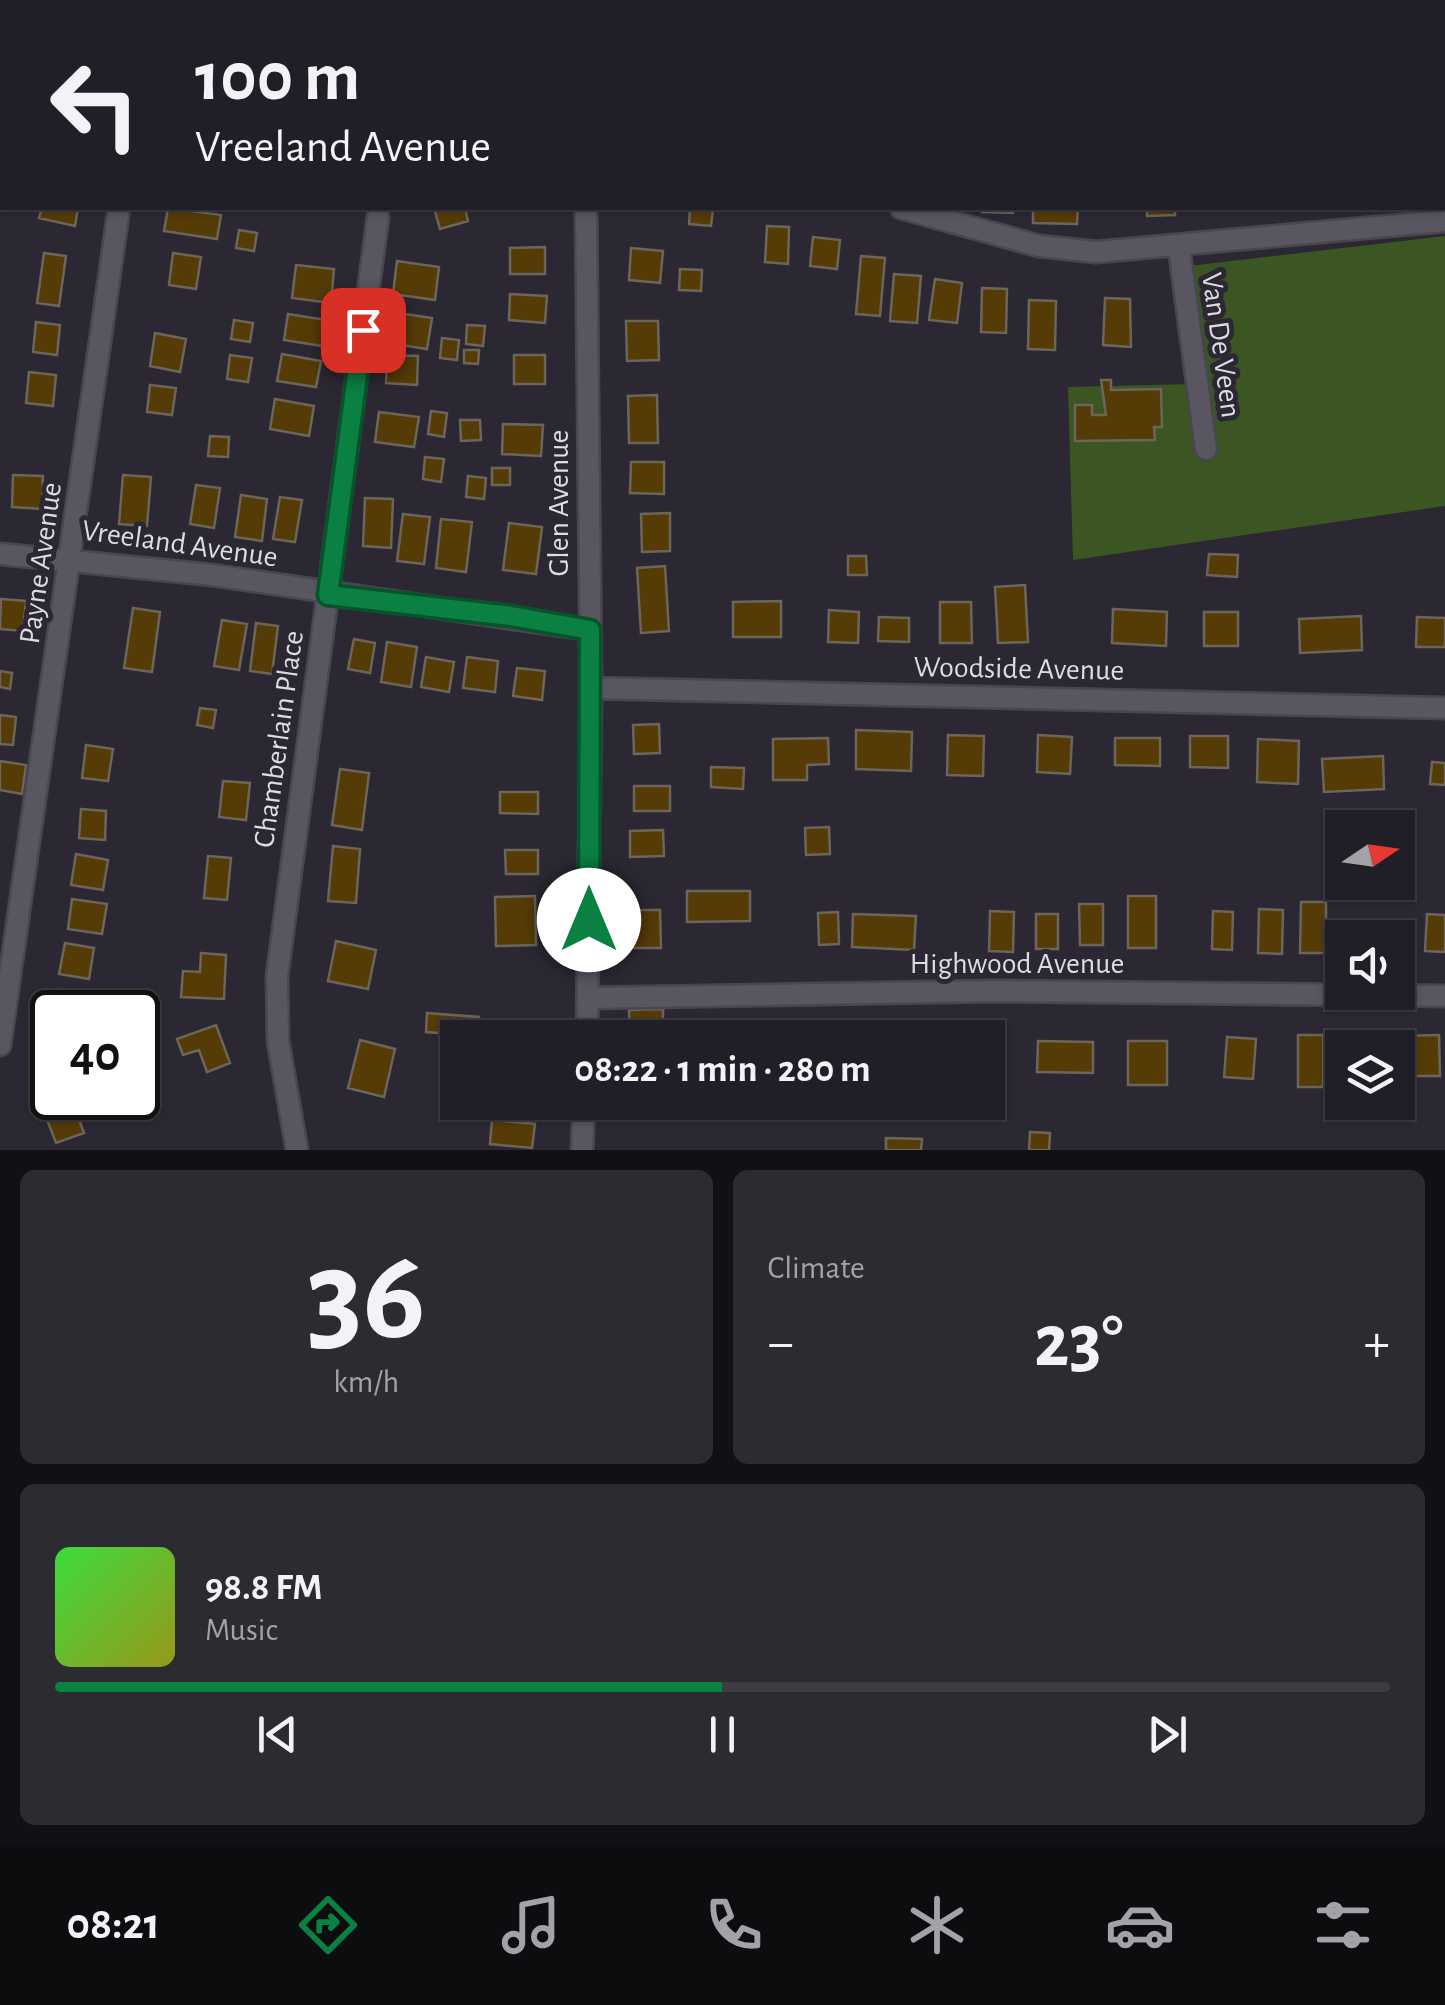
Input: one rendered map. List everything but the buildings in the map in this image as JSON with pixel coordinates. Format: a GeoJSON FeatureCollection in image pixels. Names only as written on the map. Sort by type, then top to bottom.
{"type":"FeatureCollection","features":[{"type":"Feature","properties":{"kind":"street","name":"Payne Avenue"},"geometry":{"type":"LineString","coordinates":[[0,1045],[72,558],[118,210]]}},
{"type":"Feature","properties":{"kind":"street","name":"Glen Avenue"},"geometry":{"type":"LineString","coordinates":[[586,210],[591,688],[587,1020]]}},
{"type":"Feature","properties":{"kind":"street"},"geometry":{"type":"LineString","coordinates":[[909,210],[1040,246],[1096,252],[1178,248],[1410,216],[1445,221]]}},
{"type":"Feature","properties":{"kind":"street","name":"Chamberlain Place"},"geometry":{"type":"LineString","coordinates":[[297,1150],[278,1040],[277,976],[378,216]]}},
{"type":"Feature","properties":{"kind":"street","name":"Van De Veen"},"geometry":{"type":"LineString","coordinates":[[1178,248],[1206,449]]}},
{"type":"Feature","properties":{"kind":"street","name":"Vreeland Avenue"},"geometry":{"type":"LineString","coordinates":[[0,554],[72,558],[213,575],[328,595],[511,616],[590,630]]}},
{"type":"Feature","properties":{"kind":"street","name":"Woodside Avenue"},"geometry":{"type":"LineString","coordinates":[[591,688],[1445,708]]}},
{"type":"Feature","properties":{"kind":"street","name":"Highwood Avenue"},"geometry":{"type":"LineString","coordinates":[[588,998],[995,991],[1445,996]]}},
{"type":"Feature","properties":{"kind":"street"},"geometry":{"type":"LineString","coordinates":[[582,1150],[583,1120]]}},
{"type":"Feature","properties":{"kind":"green space"},"geometry":{"type":"Polygon","coordinates":[[[1445,236],[1445,506],[1073,560],[1068,387],[1195,384],[1181,267],[1445,236]]]}},
{"type":"Feature","properties":{"kind":"route"},"geometry":{"type":"LineString","coordinates":[[363,330],[328,595],[511,616],[590,630],[589,920]]}}]}
